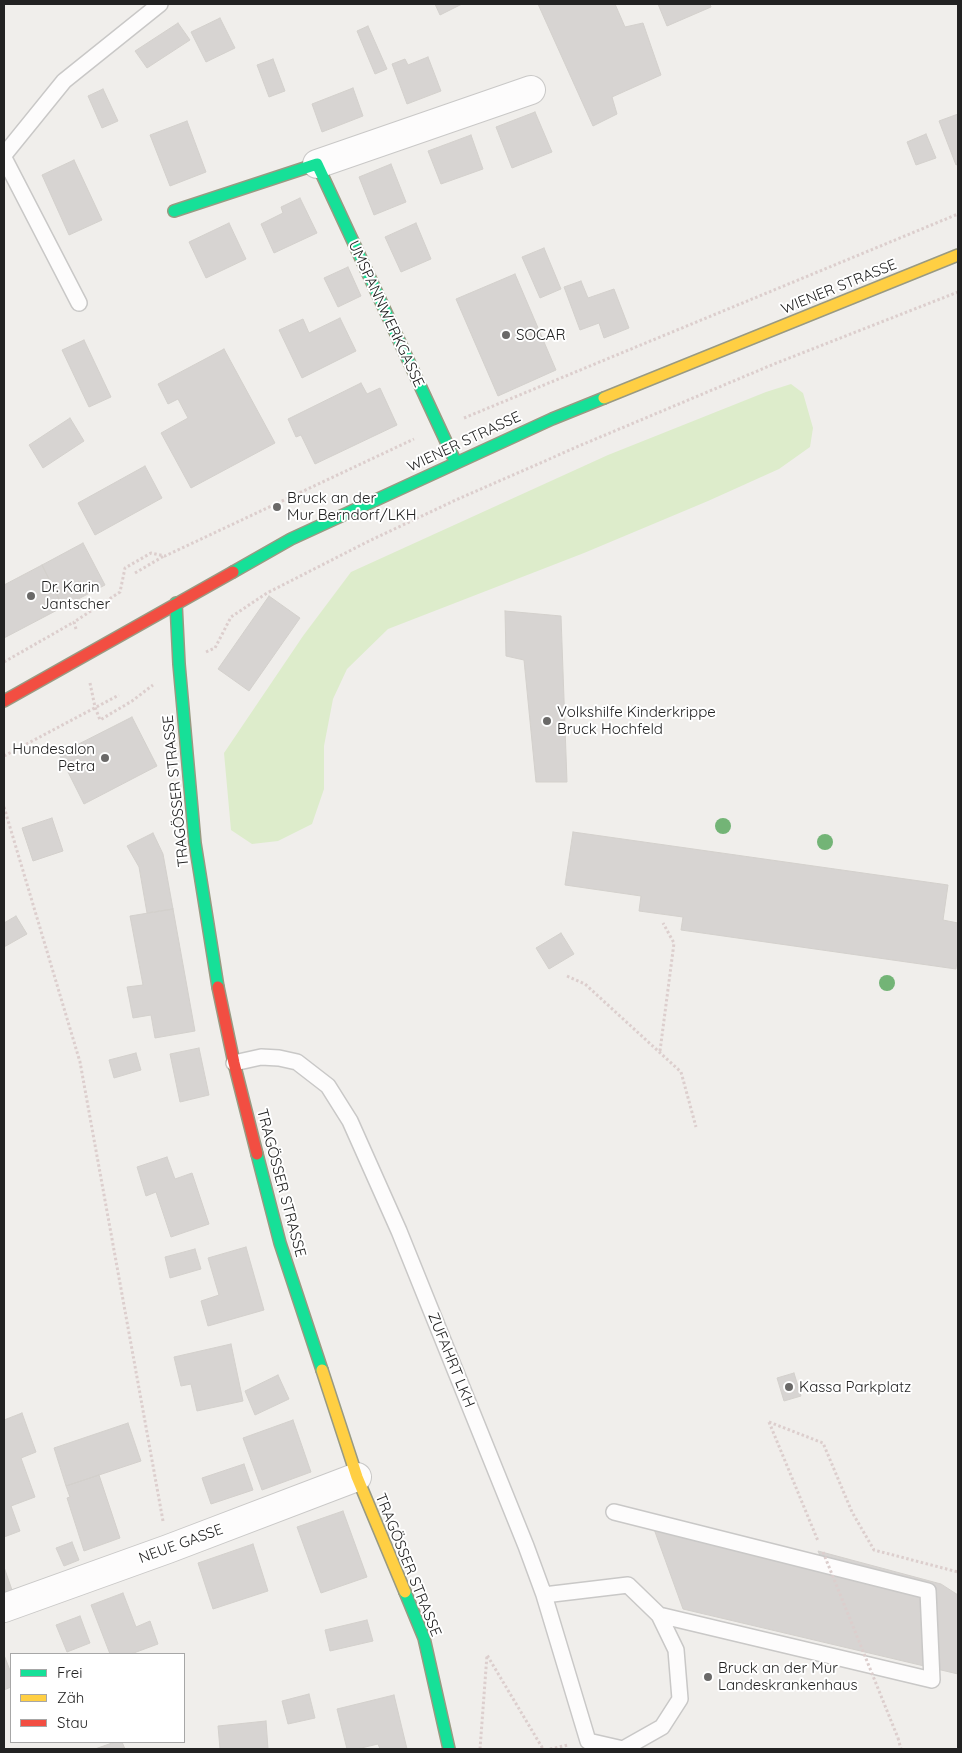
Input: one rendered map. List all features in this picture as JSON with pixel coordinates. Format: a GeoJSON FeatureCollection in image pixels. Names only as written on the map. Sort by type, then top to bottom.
{"type":"FeatureCollection","features":[{"type":"Feature","properties":{"kind":"main road"},"geometry":{"type":"LineString","coordinates":[[174,211],[317,164]]}},
{"type":"Feature","properties":{"kind":"main road","name":"UMSPANNWERKGASSE"},"geometry":{"type":"LineString","coordinates":[[317,164],[456,463]]}},
{"type":"Feature","properties":{"kind":"main road","name":"WIENER STRASSE"},"geometry":{"type":"LineString","coordinates":[[4,701],[291,539],[552,419],[958,255]]}},
{"type":"Feature","properties":{"kind":"main road","name":"TRAGÖSSER STRASSE"},"geometry":{"type":"LineString","coordinates":[[176,603],[179,664],[195,843],[221,1008],[234,1063],[280,1243],[357,1478],[424,1638],[449,1749]]}},
{"type":"Feature","properties":{"kind":"street"},"geometry":{"type":"LineString","coordinates":[[317,164],[531,90]]}},
{"type":"Feature","properties":{"kind":"street","name":"NEUE GASSE"},"geometry":{"type":"LineString","coordinates":[[4,1608],[357,1478]]}},
{"type":"Feature","properties":{"kind":"lane"},"geometry":{"type":"LineString","coordinates":[[79,303],[4,157],[64,81],[160,4]]}},
{"type":"Feature","properties":{"kind":"lane","name":"ZUFAHRT LKH"},"geometry":{"type":"LineString","coordinates":[[234,1063],[260,1057],[279,1058],[297,1062],[328,1086],[350,1121],[399,1231],[526,1546],[544,1595],[588,1741],[623,1749]]}},
{"type":"Feature","properties":{"kind":"lane"},"geometry":{"type":"LineString","coordinates":[[614,1512],[928,1591],[932,1680],[659,1615]]}},
{"type":"Feature","properties":{"kind":"lane"},"geometry":{"type":"LineString","coordinates":[[544,1595],[628,1585],[659,1615],[676,1650],[680,1698],[662,1726],[623,1749]]}},
{"type":"Feature","properties":{"kind":"path"},"geometry":{"type":"LineString","coordinates":[[95,707],[100,720],[132,701],[179,664],[215,648],[231,617],[267,593],[377,537],[460,498],[586,443],[774,364],[958,292]]}},
{"type":"Feature","properties":{"kind":"path"},"geometry":{"type":"LineString","coordinates":[[135,573],[165,556]]}},
{"type":"Feature","properties":{"kind":"path"},"geometry":{"type":"LineString","coordinates":[[4,662],[74,622]]}},
{"type":"Feature","properties":{"kind":"path"},"geometry":{"type":"LineString","coordinates":[[4,756],[119,695]]}},
{"type":"Feature","properties":{"kind":"path"},"geometry":{"type":"LineString","coordinates":[[4,807],[80,1062],[168,1549]]}},
{"type":"Feature","properties":{"kind":"path"},"geometry":{"type":"LineString","coordinates":[[660,1051],[674,943],[663,923]]}},
{"type":"Feature","properties":{"kind":"path"},"geometry":{"type":"LineString","coordinates":[[566,976],[585,984],[681,1072],[696,1127]]}},
{"type":"Feature","properties":{"kind":"path"},"geometry":{"type":"LineString","coordinates":[[901,1749],[769,1422],[823,1443],[852,1512],[874,1550],[958,1572]]}},
{"type":"Feature","properties":{"kind":"path"},"geometry":{"type":"LineString","coordinates":[[480,1749],[487,1655],[544,1749]]}},
{"type":"Feature","properties":{"kind":"green space"},"geometry":{"type":"Polygon","coordinates":[[[791,384],[803,393],[813,428],[810,447],[779,469],[708,501],[584,553],[388,629],[347,669],[333,699],[324,746],[324,789],[312,824],[278,841],[252,844],[231,830],[224,753],[303,636],[351,572],[608,455],[766,392],[791,384]]]}},
{"type":"Feature","properties":{"kind":"building"},"geometry":{"type":"Polygon","coordinates":[[[435,4],[462,4],[440,15],[435,4]]]}},
{"type":"Feature","properties":{"kind":"building"},"geometry":{"type":"Polygon","coordinates":[[[538,4],[615,4],[625,27],[643,23],[661,75],[612,97],[617,114],[593,126],[538,4]]]}},
{"type":"Feature","properties":{"kind":"building"},"geometry":{"type":"Polygon","coordinates":[[[658,4],[710,4],[711,7],[667,26],[658,4]]]}},
{"type":"Feature","properties":{"kind":"building"},"geometry":{"type":"Polygon","coordinates":[[[220,18],[235,48],[206,62],[191,32],[220,18]]]}},
{"type":"Feature","properties":{"kind":"building"},"geometry":{"type":"Polygon","coordinates":[[[178,23],[190,40],[147,68],[135,51],[178,23]]]}},
{"type":"Feature","properties":{"kind":"building"},"geometry":{"type":"Polygon","coordinates":[[[368,26],[387,69],[375,74],[357,31],[368,26]]]}},
{"type":"Feature","properties":{"kind":"building"},"geometry":{"type":"Polygon","coordinates":[[[428,57],[441,91],[407,104],[392,64],[405,59],[408,65],[428,57]]]}},
{"type":"Feature","properties":{"kind":"building"},"geometry":{"type":"Polygon","coordinates":[[[273,59],[285,91],[269,97],[257,65],[273,59]]]}},
{"type":"Feature","properties":{"kind":"building"},"geometry":{"type":"Polygon","coordinates":[[[353,88],[363,116],[322,132],[312,104],[353,88]]]}},
{"type":"Feature","properties":{"kind":"building"},"geometry":{"type":"Polygon","coordinates":[[[103,89],[118,121],[102,128],[88,96],[103,89]]]}},
{"type":"Feature","properties":{"kind":"building"},"geometry":{"type":"Polygon","coordinates":[[[535,112],[552,152],[512,168],[496,127],[535,112]]]}},
{"type":"Feature","properties":{"kind":"building"},"geometry":{"type":"Polygon","coordinates":[[[958,114],[958,164],[956,165],[939,121],[958,114]]]}},
{"type":"Feature","properties":{"kind":"building"},"geometry":{"type":"Polygon","coordinates":[[[187,121],[206,172],[170,186],[150,135],[187,121]]]}},
{"type":"Feature","properties":{"kind":"building"},"geometry":{"type":"Polygon","coordinates":[[[926,134],[936,158],[916,165],[907,142],[926,134]]]}},
{"type":"Feature","properties":{"kind":"building"},"geometry":{"type":"Polygon","coordinates":[[[471,135],[483,169],[441,184],[428,151],[471,135]]]}},
{"type":"Feature","properties":{"kind":"building"},"geometry":{"type":"Polygon","coordinates":[[[74,160],[102,220],[69,235],[42,175],[74,160]]]}},
{"type":"Feature","properties":{"kind":"building"},"geometry":{"type":"Polygon","coordinates":[[[391,164],[406,202],[374,215],[359,177],[391,164]]]}},
{"type":"Feature","properties":{"kind":"building"},"geometry":{"type":"Polygon","coordinates":[[[300,198],[317,233],[274,253],[261,224],[283,213],[281,207],[300,198]]]}},
{"type":"Feature","properties":{"kind":"building"},"geometry":{"type":"Polygon","coordinates":[[[229,223],[246,259],[206,278],[189,242],[229,223]]]}},
{"type":"Feature","properties":{"kind":"building"},"geometry":{"type":"Polygon","coordinates":[[[416,223],[431,259],[401,272],[385,237],[416,223]]]}},
{"type":"Feature","properties":{"kind":"building"},"geometry":{"type":"Polygon","coordinates":[[[544,248],[561,289],[540,298],[522,257],[544,248]]]}},
{"type":"Feature","properties":{"kind":"building"},"geometry":{"type":"Polygon","coordinates":[[[348,267],[361,296],[338,307],[324,278],[348,267]]]}},
{"type":"Feature","properties":{"kind":"building","name":"SOCAR"},"geometry":{"type":"Polygon","coordinates":[[[515,274],[556,370],[498,396],[456,299],[515,274]]]}},
{"type":"Feature","properties":{"kind":"building"},"geometry":{"type":"Polygon","coordinates":[[[581,281],[588,298],[614,289],[629,328],[604,338],[599,323],[580,330],[564,287],[581,281]]]}},
{"type":"Feature","properties":{"kind":"building"},"geometry":{"type":"Polygon","coordinates":[[[340,318],[356,351],[302,378],[279,330],[303,319],[309,333],[340,318]]]}},
{"type":"Feature","properties":{"kind":"building"},"geometry":{"type":"Polygon","coordinates":[[[84,340],[111,397],[89,407],[62,350],[84,340]]]}},
{"type":"Feature","properties":{"kind":"building"},"geometry":{"type":"Polygon","coordinates":[[[224,349],[275,443],[191,488],[161,433],[188,418],[178,399],[168,404],[158,384],[224,349]]]}},
{"type":"Feature","properties":{"kind":"building"},"geometry":{"type":"Polygon","coordinates":[[[361,383],[367,394],[380,388],[397,425],[315,464],[301,435],[296,437],[288,419],[361,383]]]}},
{"type":"Feature","properties":{"kind":"building"},"geometry":{"type":"Polygon","coordinates":[[[70,418],[84,441],[43,468],[29,445],[70,418]]]}},
{"type":"Feature","properties":{"kind":"building"},"geometry":{"type":"Polygon","coordinates":[[[145,466],[162,498],[95,535],[78,503],[145,466]]]}},
{"type":"Feature","properties":{"kind":"building"},"geometry":{"type":"Polygon","coordinates":[[[83,543],[105,585],[63,607],[42,565],[83,543]]]}},
{"type":"Feature","properties":{"kind":"building","name":"Dr. Karin Jantscher"},"geometry":{"type":"Polygon","coordinates":[[[42,565],[63,607],[4,638],[4,585],[42,565]]]}},
{"type":"Feature","properties":{"kind":"building"},"geometry":{"type":"Polygon","coordinates":[[[269,596],[300,618],[249,691],[218,669],[269,596]]]}},
{"type":"Feature","properties":{"kind":"building","name":"Volkshilfe Kinderkrippe Bruck Hochfeld"},"geometry":{"type":"Polygon","coordinates":[[[505,611],[561,616],[567,782],[536,782],[524,660],[506,656],[505,611]]]}},
{"type":"Feature","properties":{"kind":"building"},"geometry":{"type":"Polygon","coordinates":[[[132,717],[157,766],[84,804],[59,754],[132,717]]]}},
{"type":"Feature","properties":{"kind":"building"},"geometry":{"type":"Polygon","coordinates":[[[52,818],[63,851],[33,861],[22,828],[52,818]]]}},
{"type":"Feature","properties":{"kind":"building"},"geometry":{"type":"Polygon","coordinates":[[[573,832],[948,885],[943,920],[958,923],[956,969],[681,930],[683,917],[639,911],[641,896],[565,885],[573,832]]]}},
{"type":"Feature","properties":{"kind":"building"},"geometry":{"type":"Polygon","coordinates":[[[153,833],[163,854],[173,909],[147,913],[139,867],[127,846],[153,833]]]}},
{"type":"Feature","properties":{"kind":"building"},"geometry":{"type":"Polygon","coordinates":[[[173,909],[195,1031],[155,1038],[151,1015],[133,1018],[127,987],[143,985],[130,916],[173,909]]]}},
{"type":"Feature","properties":{"kind":"building"},"geometry":{"type":"Polygon","coordinates":[[[16,916],[27,934],[4,947],[4,923],[16,916]]]}},
{"type":"Feature","properties":{"kind":"building"},"geometry":{"type":"Polygon","coordinates":[[[561,933],[574,954],[549,969],[536,948],[561,933]]]}},
{"type":"Feature","properties":{"kind":"building"},"geometry":{"type":"Polygon","coordinates":[[[199,1048],[209,1095],[180,1102],[170,1054],[199,1048]]]}},
{"type":"Feature","properties":{"kind":"building"},"geometry":{"type":"Polygon","coordinates":[[[136,1053],[141,1070],[114,1078],[109,1060],[136,1053]]]}},
{"type":"Feature","properties":{"kind":"building"},"geometry":{"type":"Polygon","coordinates":[[[167,1157],[175,1179],[192,1173],[209,1224],[171,1237],[156,1192],[146,1196],[137,1167],[167,1157]]]}},
{"type":"Feature","properties":{"kind":"building"},"geometry":{"type":"Polygon","coordinates":[[[246,1247],[264,1310],[208,1326],[201,1301],[219,1295],[208,1258],[246,1247]]]}},
{"type":"Feature","properties":{"kind":"building"},"geometry":{"type":"Polygon","coordinates":[[[195,1249],[201,1269],[170,1278],[165,1257],[195,1249]]]}},
{"type":"Feature","properties":{"kind":"building"},"geometry":{"type":"Polygon","coordinates":[[[231,1344],[243,1401],[197,1411],[191,1384],[181,1386],[174,1357],[231,1344]]]}},
{"type":"Feature","properties":{"kind":"building","name":"Kassa Parkplatz"},"geometry":{"type":"Polygon","coordinates":[[[794,1373],[801,1396],[784,1401],[777,1378],[794,1373]]]}},
{"type":"Feature","properties":{"kind":"building"},"geometry":{"type":"Polygon","coordinates":[[[278,1375],[289,1399],[255,1415],[245,1391],[278,1375]]]}},
{"type":"Feature","properties":{"kind":"building"},"geometry":{"type":"Polygon","coordinates":[[[22,1413],[36,1452],[21,1458],[35,1497],[11,1506],[20,1531],[4,1537],[4,1420],[22,1413]]]}},
{"type":"Feature","properties":{"kind":"building"},"geometry":{"type":"Polygon","coordinates":[[[293,1420],[311,1472],[262,1490],[243,1438],[293,1420]]]}},
{"type":"Feature","properties":{"kind":"building"},"geometry":{"type":"Polygon","coordinates":[[[128,1423],[141,1461],[66,1486],[54,1448],[128,1423]]]}},
{"type":"Feature","properties":{"kind":"building"},"geometry":{"type":"Polygon","coordinates":[[[244,1464],[253,1490],[211,1504],[202,1478],[244,1464]]]}},
{"type":"Feature","properties":{"kind":"building"},"geometry":{"type":"Polygon","coordinates":[[[99,1475],[120,1538],[84,1551],[67,1498],[70,1497],[66,1486],[99,1475]]]}},
{"type":"Feature","properties":{"kind":"building"},"geometry":{"type":"Polygon","coordinates":[[[343,1511],[367,1577],[321,1593],[297,1527],[343,1511]]]}},
{"type":"Feature","properties":{"kind":"building"},"geometry":{"type":"Polygon","coordinates":[[[654,1529],[828,1574],[818,1551],[941,1584],[958,1595],[958,1674],[683,1609],[654,1529]]]}},
{"type":"Feature","properties":{"kind":"building"},"geometry":{"type":"Polygon","coordinates":[[[72,1542],[79,1560],[64,1566],[56,1548],[72,1542]]]}},
{"type":"Feature","properties":{"kind":"building"},"geometry":{"type":"Polygon","coordinates":[[[253,1544],[268,1591],[213,1609],[198,1563],[253,1544]]]}},
{"type":"Feature","properties":{"kind":"building"},"geometry":{"type":"Polygon","coordinates":[[[4,1567],[12,1590],[4,1593],[4,1567]]]}},
{"type":"Feature","properties":{"kind":"building"},"geometry":{"type":"Polygon","coordinates":[[[123,1593],[136,1627],[150,1621],[158,1644],[134,1653],[110,1653],[91,1605],[123,1593]]]}},
{"type":"Feature","properties":{"kind":"building"},"geometry":{"type":"Polygon","coordinates":[[[80,1616],[90,1643],[67,1652],[56,1625],[80,1616]]]}},
{"type":"Feature","properties":{"kind":"building"},"geometry":{"type":"Polygon","coordinates":[[[367,1620],[373,1641],[330,1651],[325,1630],[367,1620]]]}},
{"type":"Feature","properties":{"kind":"building"},"geometry":{"type":"Polygon","coordinates":[[[4,1655],[10,1670],[10,1687],[4,1690],[4,1655]]]}},
{"type":"Feature","properties":{"kind":"building"},"geometry":{"type":"Polygon","coordinates":[[[309,1694],[315,1718],[288,1724],[282,1701],[309,1694]]]}},
{"type":"Feature","properties":{"kind":"building"},"geometry":{"type":"Polygon","coordinates":[[[394,1695],[407,1749],[380,1749],[378,1744],[357,1749],[347,1749],[337,1709],[394,1695]]]}},
{"type":"Feature","properties":{"kind":"building"},"geometry":{"type":"Polygon","coordinates":[[[266,1721],[268,1749],[220,1749],[218,1726],[266,1721]]]}},
{"type":"Feature","properties":{"kind":"building"},"geometry":{"type":"Polygon","coordinates":[[[112,1743],[122,1743],[125,1749],[95,1749],[112,1743]]]}},
{"type":"Feature","properties":{"kind":"traffic: fast"},"geometry":{"type":"LineString","coordinates":[[174,211],[317,164],[456,463]]}},
{"type":"Feature","properties":{"kind":"traffic: fast"},"geometry":{"type":"LineString","coordinates":[[233,572],[291,539],[552,419],[604,398]]}},
{"type":"Feature","properties":{"kind":"traffic: fast"},"geometry":{"type":"LineString","coordinates":[[176,603],[179,664],[195,843],[218,987]]}},
{"type":"Feature","properties":{"kind":"traffic: fast"},"geometry":{"type":"LineString","coordinates":[[257,1154],[280,1243],[322,1370]]}},
{"type":"Feature","properties":{"kind":"traffic: fast"},"geometry":{"type":"LineString","coordinates":[[405,1592],[424,1638],[449,1749]]}},
{"type":"Feature","properties":{"kind":"traffic: slow"},"geometry":{"type":"LineString","coordinates":[[604,398],[958,255]]}},
{"type":"Feature","properties":{"kind":"traffic: slow"},"geometry":{"type":"LineString","coordinates":[[322,1370],[357,1477],[405,1592]]}},
{"type":"Feature","properties":{"kind":"traffic: jam"},"geometry":{"type":"LineString","coordinates":[[4,701],[233,572]]}},
{"type":"Feature","properties":{"kind":"traffic: jam"},"geometry":{"type":"LineString","coordinates":[[218,987],[234,1063],[257,1154]]}},
{"type":"Feature","properties":{"kind":"place","name":"SOCAR"},"geometry":{"type":"Point","coordinates":[506,335]}},
{"type":"Feature","properties":{"kind":"place","name":"Bruck an der Mur Berndorf/LKH"},"geometry":{"type":"Point","coordinates":[277,507]}},
{"type":"Feature","properties":{"kind":"place","name":"Dr. Karin Jantscher"},"geometry":{"type":"Point","coordinates":[31,596]}},
{"type":"Feature","properties":{"kind":"place","name":"Volkshilfe Kinderkrippe Bruck Hochfeld"},"geometry":{"type":"Point","coordinates":[547,721]}},
{"type":"Feature","properties":{"kind":"place","name":"Hundesalon Petra"},"geometry":{"type":"Point","coordinates":[105,758]}},
{"type":"Feature","properties":{"kind":"place","name":"Kassa Parkplatz"},"geometry":{"type":"Point","coordinates":[789,1387]}},
{"type":"Feature","properties":{"kind":"place","name":"Bruck an der Mur Landeskrankenhaus"},"geometry":{"type":"Point","coordinates":[708,1677]}}]}
